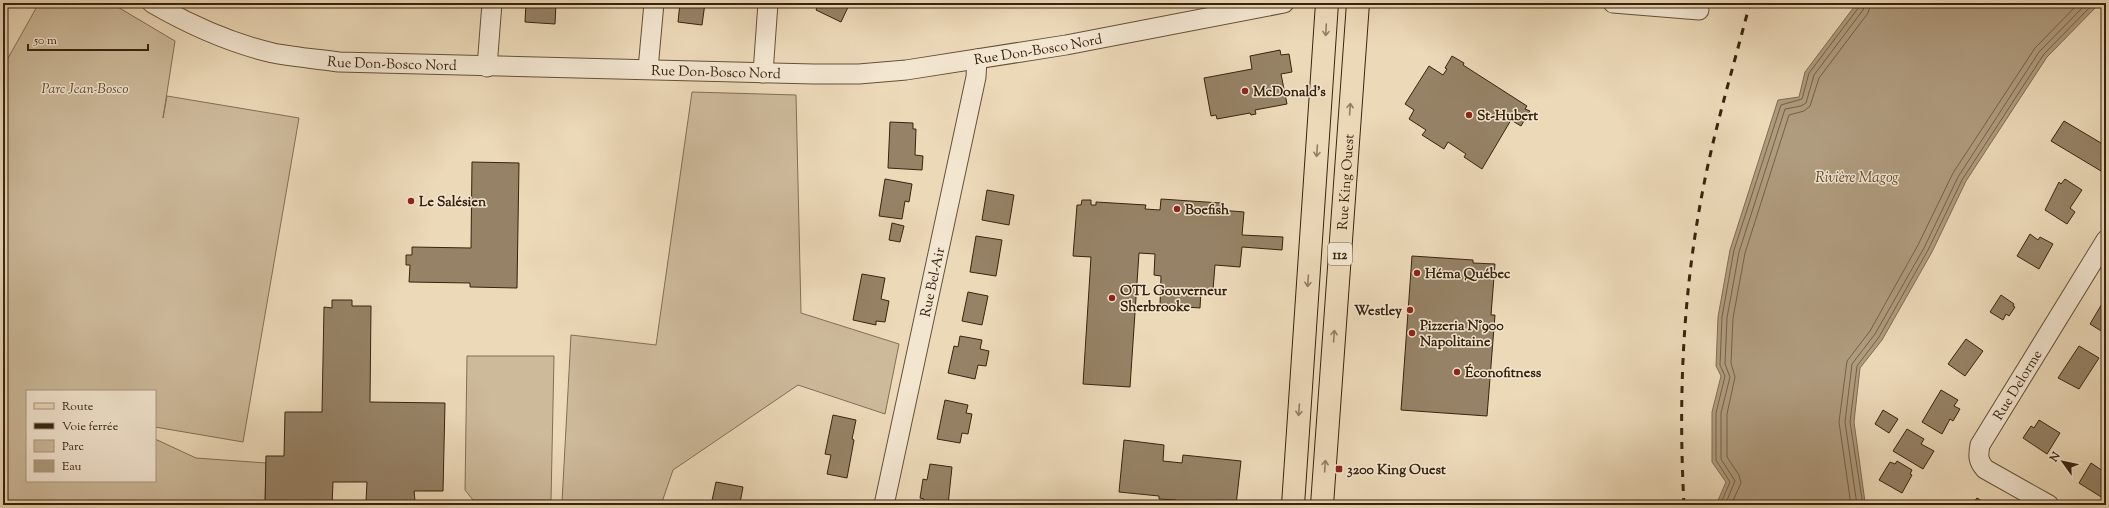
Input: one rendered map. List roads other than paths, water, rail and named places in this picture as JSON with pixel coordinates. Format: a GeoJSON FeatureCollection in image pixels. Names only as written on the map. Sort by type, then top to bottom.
{"type":"FeatureCollection","features":[{"type":"Feature","properties":{"kind":"main road","name":"112"},"geometry":{"type":"LineString","coordinates":[[1293,505],[1327,3]]}},
{"type":"Feature","properties":{"kind":"main road","name":"Rue King Ouest"},"geometry":{"type":"LineString","coordinates":[[1322,505],[1358,3]]}},
{"type":"Feature","properties":{"kind":"street","name":"Rue Don-Bosco Nord"},"geometry":{"type":"LineString","coordinates":[[152,3],[177,18],[239,44],[274,53],[339,62],[487,67],[859,74],[906,70],[1073,43],[1284,3]]}},
{"type":"Feature","properties":{"kind":"street"},"geometry":{"type":"LineString","coordinates":[[487,67],[492,3]]}},
{"type":"Feature","properties":{"kind":"street"},"geometry":{"type":"LineString","coordinates":[[648,69],[654,3]]}},
{"type":"Feature","properties":{"kind":"street"},"geometry":{"type":"LineString","coordinates":[[763,73],[768,3]]}},
{"type":"Feature","properties":{"kind":"street"},"geometry":{"type":"LineString","coordinates":[[1613,3],[1698,10]]}},
{"type":"Feature","properties":{"kind":"street","name":"Rue Bel-Air"},"geometry":{"type":"LineString","coordinates":[[884,505],[976,77],[977,59]]}},
{"type":"Feature","properties":{"kind":"street","name":"Rue Delorme"},"geometry":{"type":"LineString","coordinates":[[2049,505],[1985,469],[1980,463],[1978,455],[1980,446],[2106,240]]}},
{"type":"Feature","properties":{"kind":"water","name":"Rivière Magog"},"geometry":{"type":"Polygon","coordinates":[[[1857,3],[2100,3],[2047,57],[1966,181],[1932,252],[1882,340],[1860,368],[1854,422],[1865,502],[1869,505],[1716,505],[1726,482],[1712,462],[1712,412],[1721,376],[1716,366],[1718,317],[1730,250],[1778,100],[1799,97],[1805,72],[1857,3]]]}},
{"type":"Feature","properties":{"kind":"railway"},"geometry":{"type":"LineString","coordinates":[[1684,505],[1682,464],[1682,382],[1687,301],[1692,260],[1705,179],[1750,3]]}},
{"type":"Feature","properties":{"kind":"place","name":"McDonald's"},"geometry":{"type":"Point","coordinates":[1245,91]}},
{"type":"Feature","properties":{"kind":"place","name":"St-Hubert"},"geometry":{"type":"Point","coordinates":[1469,115]}},
{"type":"Feature","properties":{"kind":"place","name":"Le Salésien"},"geometry":{"type":"Point","coordinates":[411,201]}},
{"type":"Feature","properties":{"kind":"place","name":"Boefish"},"geometry":{"type":"Point","coordinates":[1177,209]}},
{"type":"Feature","properties":{"kind":"place","name":"Héma Québec"},"geometry":{"type":"Point","coordinates":[1417,273]}},
{"type":"Feature","properties":{"kind":"place","name":"OTL Gouverneur Sherbrooke"},"geometry":{"type":"Point","coordinates":[1112,298]}},
{"type":"Feature","properties":{"kind":"place","name":"Westley"},"geometry":{"type":"Point","coordinates":[1410,310]}},
{"type":"Feature","properties":{"kind":"place","name":"Pizzeria N°900 Napolitaine"},"geometry":{"type":"Point","coordinates":[1412,333]}},
{"type":"Feature","properties":{"kind":"place","name":"Éconofitness"},"geometry":{"type":"Point","coordinates":[1457,372]}},
{"type":"Feature","properties":{"kind":"place","name":"3200 King Ouest"},"geometry":{"type":"Point","coordinates":[1339,469]}},
{"type":"Feature","properties":{"kind":"park label","name":"Parc Jean-Bosco"},"geometry":{"type":"Point","coordinates":[85,88]}}]}
